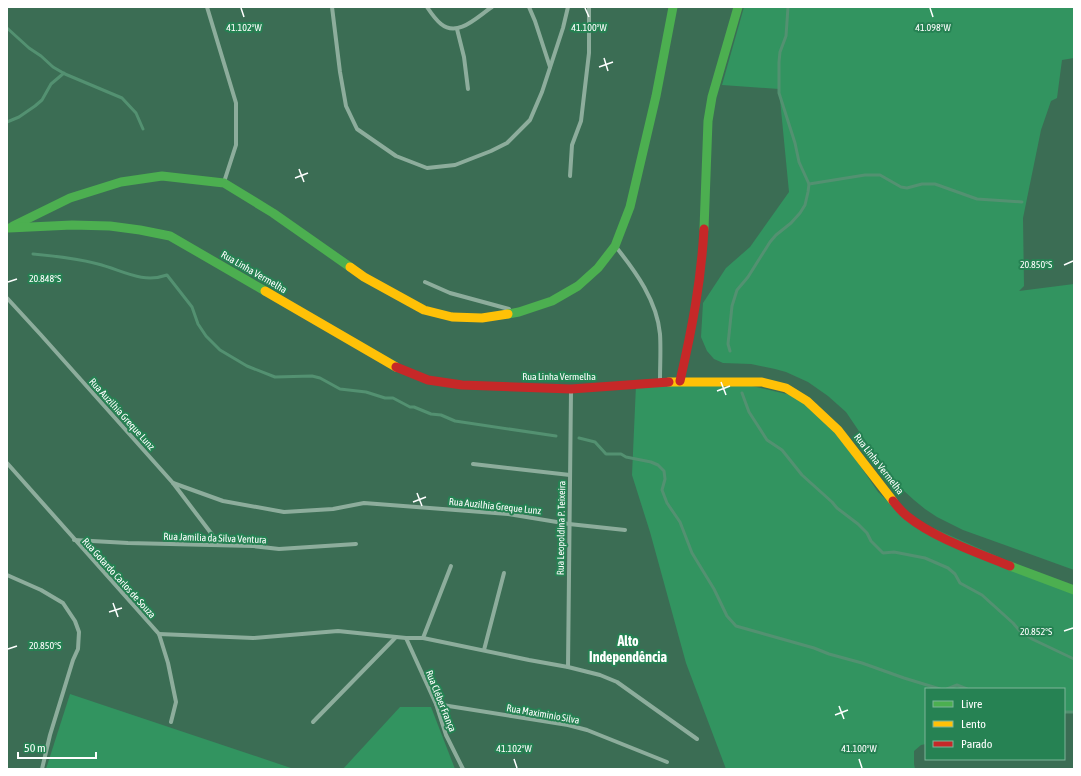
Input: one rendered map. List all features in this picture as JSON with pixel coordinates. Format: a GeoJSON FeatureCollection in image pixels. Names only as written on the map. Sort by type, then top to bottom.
{"type":"FeatureCollection","features":[{"type":"Feature","properties":{"kind":"street"},"geometry":{"type":"LineString","coordinates":[[207,7],[236,103],[236,145],[224,183]]}},
{"type":"Feature","properties":{"kind":"street"},"geometry":{"type":"LineString","coordinates":[[332,7],[346,106],[357,129],[396,156],[427,168],[455,165],[492,151],[507,143],[530,120],[542,92],[563,28],[568,7]]}},
{"type":"Feature","properties":{"kind":"street"},"geometry":{"type":"LineString","coordinates":[[427,7],[441,24],[448,29],[457,29],[466,25],[492,7]]}},
{"type":"Feature","properties":{"kind":"street"},"geometry":{"type":"LineString","coordinates":[[529,7],[550,67]]}},
{"type":"Feature","properties":{"kind":"street"},"geometry":{"type":"LineString","coordinates":[[570,176],[572,145],[580,121],[589,53],[589,7]]}},
{"type":"Feature","properties":{"kind":"street"},"geometry":{"type":"LineString","coordinates":[[8,229],[70,198],[121,182],[162,176],[224,183],[273,213],[364,277],[424,310],[452,317],[482,318],[519,312],[552,301],[578,286],[598,268],[615,246],[632,199],[656,96],[673,7]]}},
{"type":"Feature","properties":{"kind":"street"},"geometry":{"type":"LineString","coordinates":[[680,381],[698,296],[703,243],[708,121],[712,97],[738,7]]}},
{"type":"Feature","properties":{"kind":"street"},"geometry":{"type":"LineString","coordinates":[[457,29],[464,57],[468,89]]}},
{"type":"Feature","properties":{"kind":"street","name":"Rua Linha Vermelha"},"geometry":{"type":"LineString","coordinates":[[8,229],[58,226],[111,226],[141,229],[170,236],[399,369],[428,380],[462,385],[571,389],[680,381],[762,382],[786,388],[807,401],[838,430],[892,500],[907,516],[928,531],[980,554],[1074,590]]}},
{"type":"Feature","properties":{"kind":"street"},"geometry":{"type":"LineString","coordinates":[[615,246],[639,279],[652,302],[657,317],[660,334],[660,383]]}},
{"type":"Feature","properties":{"kind":"street"},"geometry":{"type":"LineString","coordinates":[[425,282],[450,293],[519,312]]}},
{"type":"Feature","properties":{"kind":"street","name":"Rua Auzilhia Greque Lunz"},"geometry":{"type":"LineString","coordinates":[[7,298],[173,483],[220,545]]}},
{"type":"Feature","properties":{"kind":"street","name":"Rua Leopoldina P. Teixeira"},"geometry":{"type":"LineString","coordinates":[[568,667],[571,389]]}},
{"type":"Feature","properties":{"kind":"street","name":"Rua Gotardo Carlos de Souza"},"geometry":{"type":"LineString","coordinates":[[7,463],[159,634],[168,663],[176,702],[171,722]]}},
{"type":"Feature","properties":{"kind":"street"},"geometry":{"type":"LineString","coordinates":[[473,464],[570,475]]}},
{"type":"Feature","properties":{"kind":"street","name":"Rua Auzilhia Greque Lunz"},"geometry":{"type":"LineString","coordinates":[[173,483],[223,501],[284,512],[333,509],[364,502],[508,514],[569,524],[625,530]]}},
{"type":"Feature","properties":{"kind":"street","name":"Rua Jamilia da Silva Ventura"},"geometry":{"type":"LineString","coordinates":[[74,540],[252,546],[279,549],[356,544]]}},
{"type":"Feature","properties":{"kind":"street"},"geometry":{"type":"LineString","coordinates":[[423,638],[451,566]]}},
{"type":"Feature","properties":{"kind":"street"},"geometry":{"type":"LineString","coordinates":[[484,650],[504,573]]}},
{"type":"Feature","properties":{"kind":"street"},"geometry":{"type":"LineString","coordinates":[[7,575],[41,590],[63,603],[75,621],[79,632],[78,649],[73,660],[50,735],[42,769]]}},
{"type":"Feature","properties":{"kind":"street"},"geometry":{"type":"LineString","coordinates":[[159,634],[253,638],[338,631],[406,638],[423,638],[568,667],[600,675],[617,682],[697,739]]}},
{"type":"Feature","properties":{"kind":"street"},"geometry":{"type":"LineString","coordinates":[[313,722],[396,637]]}},
{"type":"Feature","properties":{"kind":"street","name":"Rua Cléber França"},"geometry":{"type":"LineString","coordinates":[[406,638],[436,704],[446,735],[463,769]]}},
{"type":"Feature","properties":{"kind":"street","name":"Rua Maximinio Silva"},"geometry":{"type":"LineString","coordinates":[[436,704],[587,730],[667,762]]}},
{"type":"Feature","properties":{"kind":"green space"},"geometry":{"type":"Polygon","coordinates":[[[744,7],[1074,7],[1074,58],[1062,60],[1057,98],[1051,101],[1041,130],[1023,218],[1024,286],[1019,291],[1074,284],[1074,570],[963,530],[925,509],[892,480],[846,412],[828,396],[808,382],[786,372],[775,369],[751,364],[723,363],[714,359],[707,351],[701,337],[703,303],[726,268],[750,247],[789,192],[779,89],[722,85],[744,7]]]}},
{"type":"Feature","properties":{"kind":"green space"},"geometry":{"type":"Polygon","coordinates":[[[739,383],[795,396],[838,433],[878,492],[901,514],[1074,590],[1074,711],[1065,713],[1065,688],[925,688],[925,744],[921,745],[914,751],[915,769],[726,769],[686,663],[650,532],[632,475],[636,385],[739,383]]]}},
{"type":"Feature","properties":{"kind":"green space"},"geometry":{"type":"Polygon","coordinates":[[[70,694],[294,769],[46,769],[70,694]]]}},
{"type":"Feature","properties":{"kind":"green space"},"geometry":{"type":"Polygon","coordinates":[[[400,707],[431,707],[455,769],[343,769],[400,707]]]}},
{"type":"Feature","properties":{"kind":"waterway"},"geometry":{"type":"LineString","coordinates":[[730,351],[728,344],[732,306],[737,290],[748,277],[770,242],[800,213],[805,205],[808,192],[809,184],[799,162],[795,143],[779,93],[780,52],[786,36],[788,7]]}},
{"type":"Feature","properties":{"kind":"waterway"},"geometry":{"type":"LineString","coordinates":[[7,28],[53,67],[65,74],[122,98],[136,113],[143,129]]}},
{"type":"Feature","properties":{"kind":"waterway"},"geometry":{"type":"LineString","coordinates":[[7,122],[19,117],[42,100],[51,84],[64,73]]}},
{"type":"Feature","properties":{"kind":"waterway"},"geometry":{"type":"LineString","coordinates":[[809,184],[865,175],[880,175],[901,187],[907,188],[922,184],[935,184],[977,199],[1022,202]]}},
{"type":"Feature","properties":{"kind":"waterway"},"geometry":{"type":"LineString","coordinates":[[33,254],[90,262],[141,277],[149,278],[167,275],[192,307],[198,324],[206,336],[220,350],[247,366],[275,377],[312,376],[320,378],[340,389],[366,392],[385,398],[393,398],[410,407],[414,407],[431,414],[441,415],[455,421],[556,436]]}},
{"type":"Feature","properties":{"kind":"waterway"},"geometry":{"type":"LineString","coordinates":[[742,393],[749,412],[767,440],[782,450],[802,475],[837,508],[858,524],[867,533],[871,541],[883,553],[894,552],[925,558],[948,568],[955,574],[960,583],[982,595],[1019,630],[1032,639],[1074,659]]}},
{"type":"Feature","properties":{"kind":"waterway"},"geometry":{"type":"LineString","coordinates":[[579,438],[595,442],[606,454],[621,454],[626,457],[651,462],[658,465],[664,471],[665,479],[662,490],[667,503],[680,522],[692,553],[714,589],[727,616],[736,626],[814,648],[937,688]]}},
{"type":"Feature","properties":{"kind":"waterway"},"geometry":{"type":"LineString","coordinates":[[950,688],[957,685],[964,688]]}},
{"type":"Feature","properties":{"kind":"waterway"},"geometry":{"type":"LineString","coordinates":[[1065,712],[1074,712]]}},
{"type":"Feature","properties":{"kind":"traffic: fast"},"geometry":{"type":"LineString","coordinates":[[508,314],[552,301],[578,286],[598,268],[615,246],[630,207],[656,96],[673,7]]}},
{"type":"Feature","properties":{"kind":"traffic: fast"},"geometry":{"type":"LineString","coordinates":[[704,229],[708,121],[712,97],[738,7]]}},
{"type":"Feature","properties":{"kind":"traffic: fast"},"geometry":{"type":"LineString","coordinates":[[13,226],[70,198],[121,182],[162,176],[224,183],[273,213],[350,267]]}},
{"type":"Feature","properties":{"kind":"traffic: fast"},"geometry":{"type":"LineString","coordinates":[[9,228],[72,225],[110,226],[170,236],[265,291]]}},
{"type":"Feature","properties":{"kind":"traffic: fast"},"geometry":{"type":"LineString","coordinates":[[1010,566],[1074,590]]}},
{"type":"Feature","properties":{"kind":"traffic: slow"},"geometry":{"type":"LineString","coordinates":[[350,267],[364,277],[424,310],[452,317],[482,318],[508,314]]}},
{"type":"Feature","properties":{"kind":"traffic: slow"},"geometry":{"type":"LineString","coordinates":[[265,291],[396,367]]}},
{"type":"Feature","properties":{"kind":"traffic: slow"},"geometry":{"type":"LineString","coordinates":[[669,382],[762,382],[786,388],[807,401],[838,430],[893,501]]}},
{"type":"Feature","properties":{"kind":"traffic: jam"},"geometry":{"type":"LineString","coordinates":[[680,381],[701,268],[704,229]]}},
{"type":"Feature","properties":{"kind":"traffic: jam"},"geometry":{"type":"LineString","coordinates":[[396,367],[428,380],[462,385],[571,389],[669,382]]}},
{"type":"Feature","properties":{"kind":"traffic: jam"},"geometry":{"type":"LineString","coordinates":[[893,501],[907,516],[930,531],[943,538],[1010,566]]}},
{"type":"Feature","properties":{"kind":"district","name":"Alto Independência"},"geometry":{"type":"Point","coordinates":[628,650]}}]}
